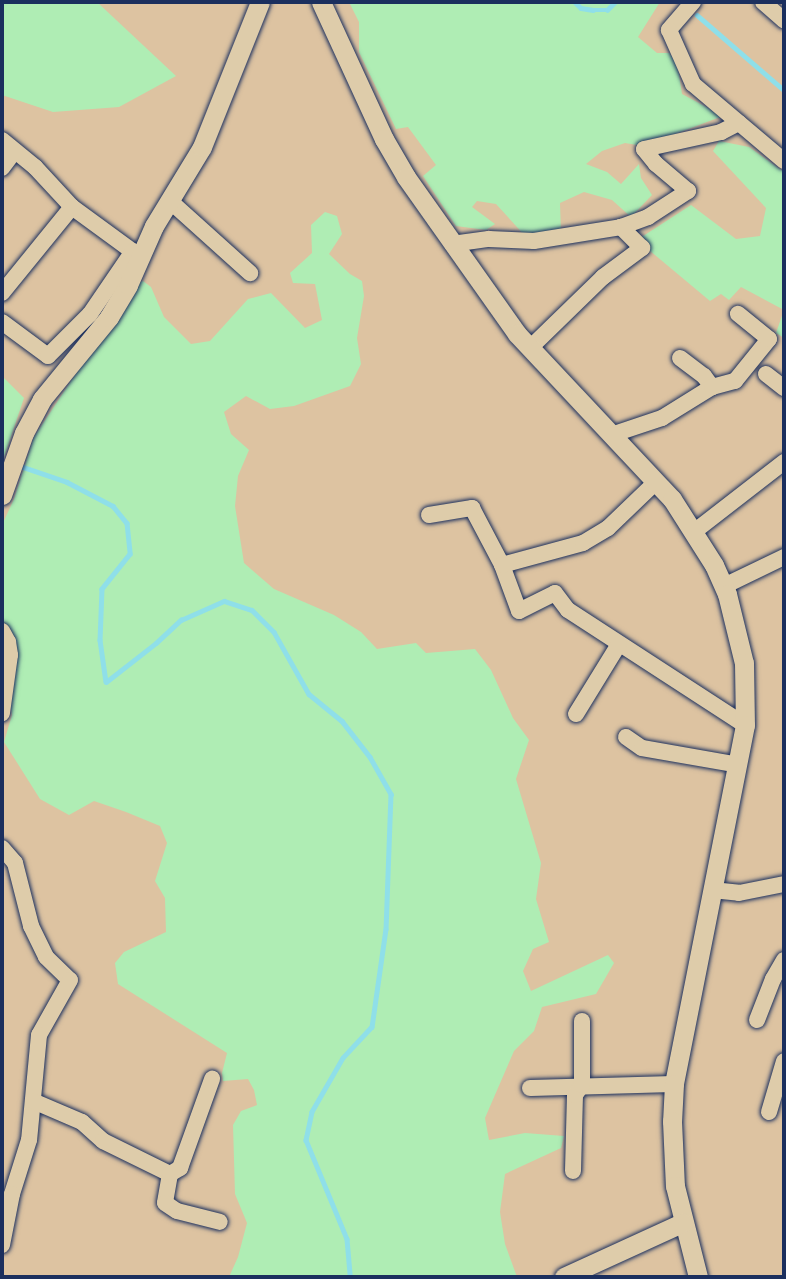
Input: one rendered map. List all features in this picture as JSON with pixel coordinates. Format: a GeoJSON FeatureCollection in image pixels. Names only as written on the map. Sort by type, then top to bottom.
{"type":"FeatureCollection","features":[{"type":"Feature","properties":{"kind":"street"},"geometry":{"type":"LineString","coordinates":[[2,322],[48,356],[90,314],[136,254],[202,147],[260,2]]}},
{"type":"Feature","properties":{"kind":"street"},"geometry":{"type":"LineString","coordinates":[[321,2],[384,139],[406,177],[452,244],[530,348],[656,482],[695,531],[724,586],[744,663],[745,725],[740,765],[674,1084],[672,1145],[675,1186],[682,1223],[698,1277]]}},
{"type":"Feature","properties":{"kind":"street"},"geometry":{"type":"LineString","coordinates":[[693,2],[668,30],[693,84],[784,161]]}},
{"type":"Feature","properties":{"kind":"street"},"geometry":{"type":"LineString","coordinates":[[763,2],[784,20]]}},
{"type":"Feature","properties":{"kind":"street"},"geometry":{"type":"LineString","coordinates":[[452,244],[489,239],[534,241],[621,227],[648,217],[688,191],[656,164],[644,149],[721,132],[739,122]]}},
{"type":"Feature","properties":{"kind":"street"},"geometry":{"type":"LineString","coordinates":[[2,140],[35,167],[72,207],[136,254]]}},
{"type":"Feature","properties":{"kind":"street"},"geometry":{"type":"LineString","coordinates":[[2,168],[15,151]]}},
{"type":"Feature","properties":{"kind":"street"},"geometry":{"type":"LineString","coordinates":[[170,201],[250,273]]}},
{"type":"Feature","properties":{"kind":"street"},"geometry":{"type":"LineString","coordinates":[[2,293],[72,207]]}},
{"type":"Feature","properties":{"kind":"street"},"geometry":{"type":"LineString","coordinates":[[530,348],[603,277],[642,248],[621,227]]}},
{"type":"Feature","properties":{"kind":"street"},"geometry":{"type":"LineString","coordinates":[[2,495],[24,433],[41,400],[108,317],[128,285],[136,254]]}},
{"type":"Feature","properties":{"kind":"street"},"geometry":{"type":"LineString","coordinates":[[611,435],[669,415],[712,387],[736,381],[768,340],[738,314]]}},
{"type":"Feature","properties":{"kind":"street"},"geometry":{"type":"LineString","coordinates":[[680,358],[704,376],[712,387]]}},
{"type":"Feature","properties":{"kind":"street"},"geometry":{"type":"LineString","coordinates":[[766,374],[784,388]]}},
{"type":"Feature","properties":{"kind":"street"},"geometry":{"type":"LineString","coordinates":[[695,531],[784,463]]}},
{"type":"Feature","properties":{"kind":"street"},"geometry":{"type":"LineString","coordinates":[[502,565],[583,543],[608,528],[656,482]]}},
{"type":"Feature","properties":{"kind":"street"},"geometry":{"type":"LineString","coordinates":[[429,515],[472,508],[502,565],[519,611],[555,593],[568,610],[745,725]]}},
{"type":"Feature","properties":{"kind":"street"},"geometry":{"type":"LineString","coordinates":[[724,586],[784,557]]}},
{"type":"Feature","properties":{"kind":"street"},"geometry":{"type":"LineString","coordinates":[[2,631],[8,642],[10,655],[2,713]]}},
{"type":"Feature","properties":{"kind":"street"},"geometry":{"type":"LineString","coordinates":[[576,714],[619,644]]}},
{"type":"Feature","properties":{"kind":"street"},"geometry":{"type":"LineString","coordinates":[[626,737],[642,748],[740,765]]}},
{"type":"Feature","properties":{"kind":"street"},"geometry":{"type":"LineString","coordinates":[[2,848],[15,863],[31,926],[46,957],[70,980],[39,1035],[29,1140],[12,1195],[2,1245]]}},
{"type":"Feature","properties":{"kind":"street"},"geometry":{"type":"LineString","coordinates":[[712,890],[738,893],[784,884]]}},
{"type":"Feature","properties":{"kind":"street"},"geometry":{"type":"LineString","coordinates":[[757,1020],[773,979],[784,960]]}},
{"type":"Feature","properties":{"kind":"street"},"geometry":{"type":"LineString","coordinates":[[573,1171],[575,1095],[582,1086],[582,1021]]}},
{"type":"Feature","properties":{"kind":"street"},"geometry":{"type":"LineString","coordinates":[[769,1112],[784,1061]]}},
{"type":"Feature","properties":{"kind":"street"},"geometry":{"type":"LineString","coordinates":[[212,1079],[180,1168],[170,1174],[165,1203],[177,1211],[220,1222]]}},
{"type":"Feature","properties":{"kind":"street"},"geometry":{"type":"LineString","coordinates":[[530,1088],[674,1084]]}},
{"type":"Feature","properties":{"kind":"street"},"geometry":{"type":"LineString","coordinates":[[33,1101],[82,1122],[103,1140],[170,1174]]}},
{"type":"Feature","properties":{"kind":"street"},"geometry":{"type":"LineString","coordinates":[[564,1277],[590,1271],[682,1223]]}},
{"type":"Feature","properties":{"kind":"green space"},"geometry":{"type":"Polygon","coordinates":[[[2,2],[97,2],[176,76],[119,107],[53,112],[2,95],[2,2]]]}},
{"type":"Feature","properties":{"kind":"green space"},"geometry":{"type":"Polygon","coordinates":[[[349,2],[660,2],[638,37],[657,53],[669,53],[677,62],[682,94],[723,116],[643,146],[625,143],[602,151],[586,164],[607,172],[621,184],[639,164],[641,178],[652,195],[631,217],[612,200],[584,192],[560,203],[561,233],[527,238],[496,204],[477,201],[472,207],[495,224],[486,230],[456,226],[423,176],[436,165],[408,127],[396,129],[359,52],[359,22],[349,2]]]}},
{"type":"Feature","properties":{"kind":"green space"},"geometry":{"type":"Polygon","coordinates":[[[719,141],[749,147],[784,172],[784,310],[741,287],[729,300],[721,294],[710,301],[637,240],[691,205],[736,239],[760,236],[766,208],[713,151],[719,141]]]}},
{"type":"Feature","properties":{"kind":"green space"},"geometry":{"type":"Polygon","coordinates":[[[325,212],[337,216],[342,234],[329,254],[350,274],[362,281],[364,296],[357,338],[361,364],[350,386],[294,406],[270,409],[246,396],[224,412],[231,434],[249,450],[238,476],[235,506],[244,563],[274,589],[334,615],[361,632],[377,649],[416,643],[426,653],[475,649],[491,670],[513,718],[529,740],[516,779],[541,863],[536,899],[549,942],[533,949],[523,971],[531,991],[608,955],[614,963],[596,994],[542,1007],[534,1031],[514,1051],[485,1118],[489,1140],[525,1133],[564,1136],[561,1148],[505,1174],[500,1212],[505,1244],[517,1277],[229,1277],[238,1257],[247,1223],[235,1194],[233,1125],[241,1111],[257,1105],[254,1090],[248,1079],[223,1081],[222,1073],[227,1053],[118,984],[115,963],[124,952],[166,932],[165,898],[155,881],[167,843],[160,826],[94,801],[69,815],[40,799],[4,742],[12,715],[10,703],[15,643],[2,618],[2,525],[14,499],[34,437],[135,284],[143,281],[151,287],[164,317],[191,344],[210,341],[248,299],[271,293],[305,328],[322,320],[315,284],[293,283],[290,273],[312,253],[311,225],[325,212]]]}},
{"type":"Feature","properties":{"kind":"green space"},"geometry":{"type":"Polygon","coordinates":[[[784,310],[784,338],[776,333],[784,310]]]}},
{"type":"Feature","properties":{"kind":"green space"},"geometry":{"type":"Polygon","coordinates":[[[2,376],[24,398],[2,463],[2,376]]]}},
{"type":"Feature","properties":{"kind":"waterway"},"geometry":{"type":"LineString","coordinates":[[575,2],[581,8],[593,10],[607,10],[615,2]]}},
{"type":"Feature","properties":{"kind":"waterway"},"geometry":{"type":"LineString","coordinates":[[697,15],[784,90]]}},
{"type":"Feature","properties":{"kind":"waterway"},"geometry":{"type":"LineString","coordinates":[[17,465],[67,482],[113,506],[127,523],[130,554],[102,589],[100,640],[106,682],[181,620],[224,601],[252,610],[274,632],[309,694],[342,721],[370,757],[391,794],[386,929],[372,1027],[343,1058],[312,1112],[306,1140],[347,1239],[350,1277]]}}]}
